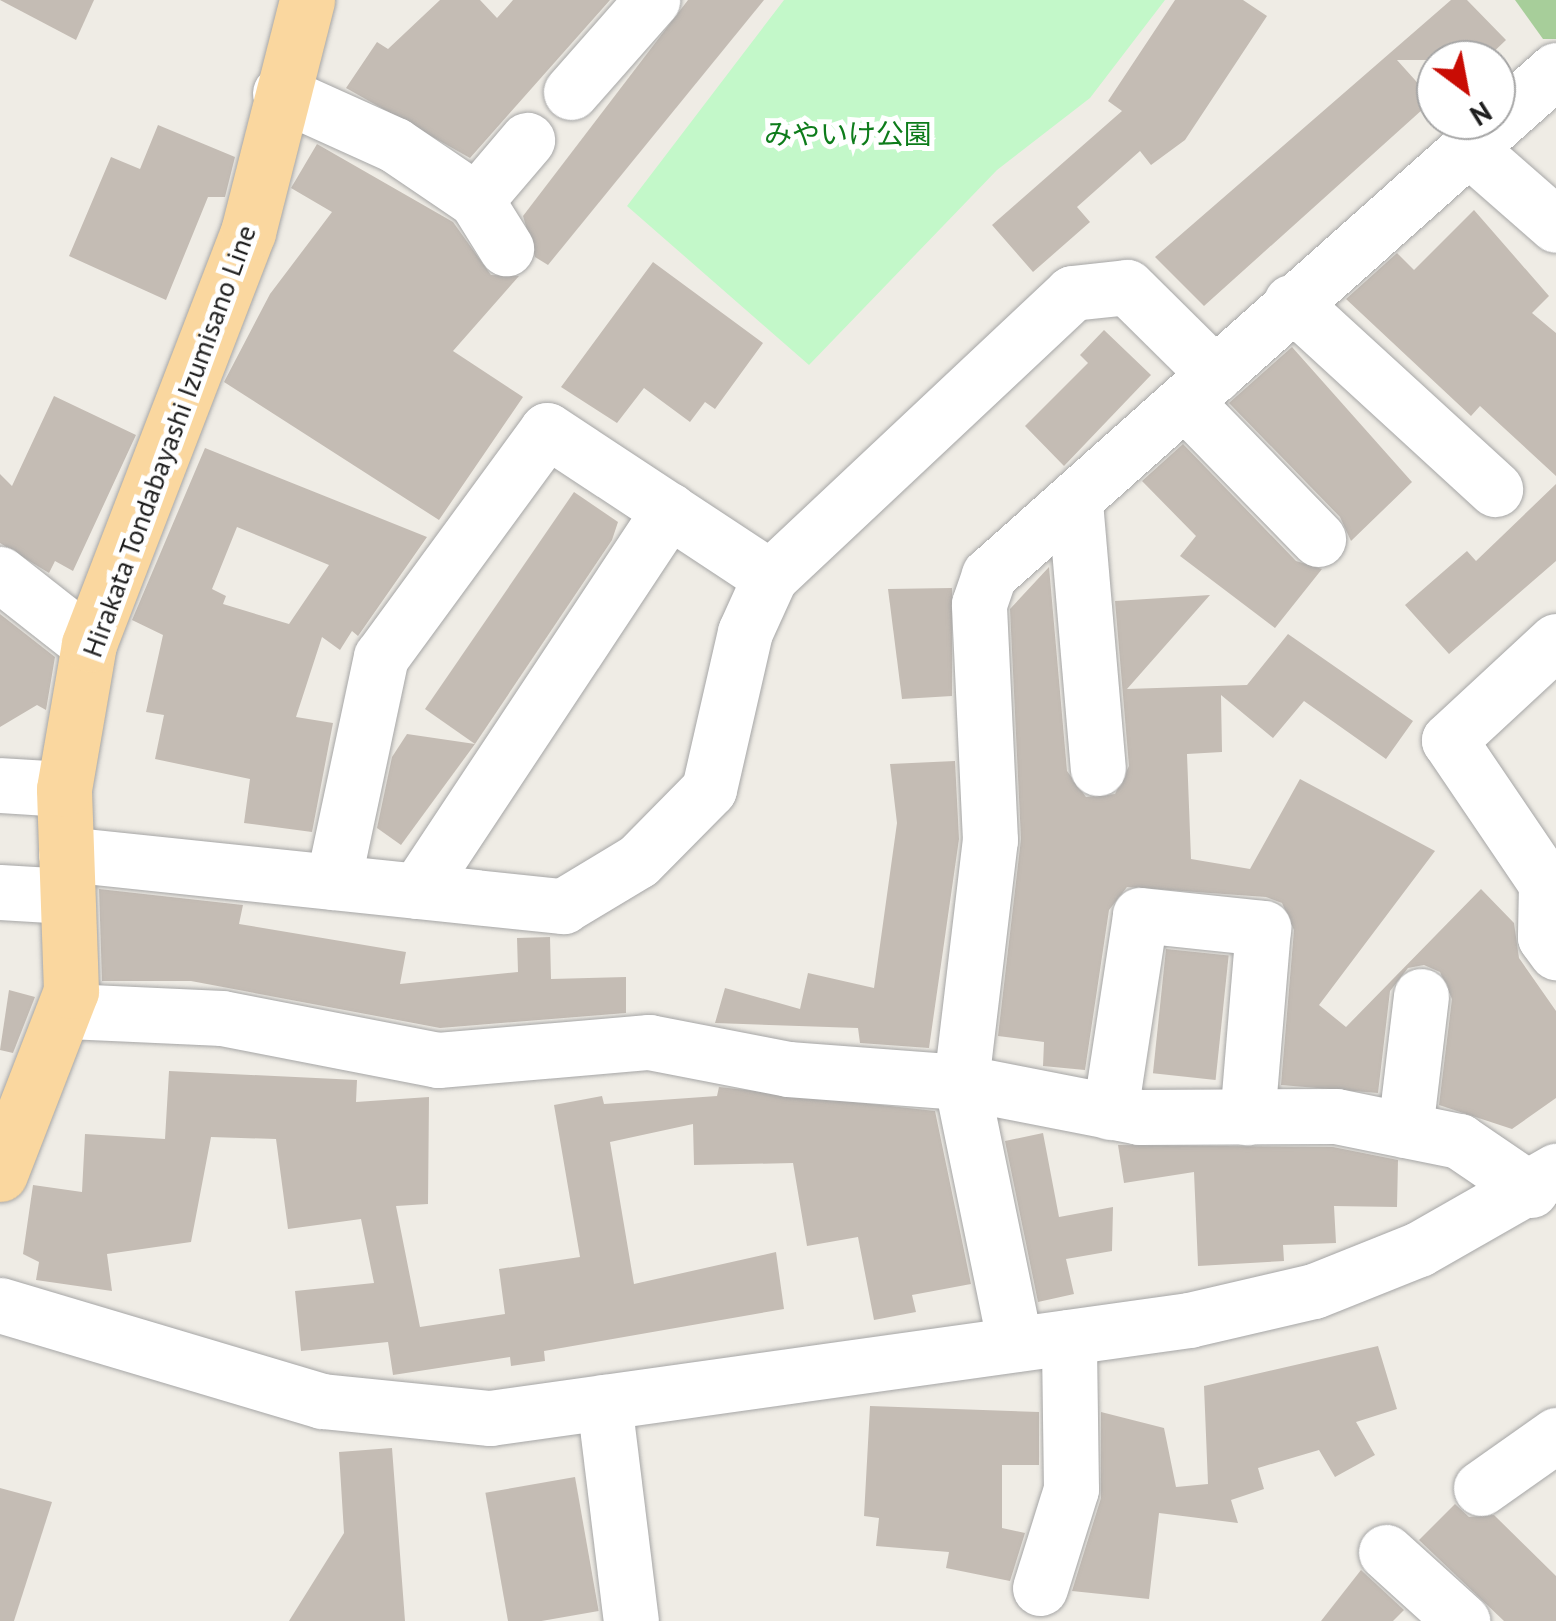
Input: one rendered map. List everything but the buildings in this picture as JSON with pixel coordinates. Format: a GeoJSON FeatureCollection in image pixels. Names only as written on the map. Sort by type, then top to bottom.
{"type":"FeatureCollection","features":[{"type":"Feature","properties":{"kind":"main road","name":"Hirakata Tondabayashi Izumisano Line"},"geometry":{"type":"LineString","coordinates":[[0,1174],[68,1010],[64,789],[89,644],[248,232],[307,0]]}},
{"type":"Feature","properties":{"kind":"street"},"geometry":{"type":"LineString","coordinates":[[572,92],[652,0]]}},
{"type":"Feature","properties":{"kind":"street"},"geometry":{"type":"LineString","coordinates":[[1015,1344],[961,1082],[990,840],[979,604],[1012,546],[1075,502],[1291,302],[1553,77]]}},
{"type":"Feature","properties":{"kind":"street"},"geometry":{"type":"LineString","coordinates":[[280,94],[395,145],[476,200],[506,248]]}},
{"type":"Feature","properties":{"kind":"street"},"geometry":{"type":"LineString","coordinates":[[476,200],[527,140]]}},
{"type":"Feature","properties":{"kind":"street"},"geometry":{"type":"LineString","coordinates":[[1467,147],[1556,225]]}},
{"type":"Feature","properties":{"kind":"street"},"geometry":{"type":"LineString","coordinates":[[0,892],[66,875],[334,882],[562,906],[638,861],[709,789],[746,632],[770,577],[1072,293],[1127,286],[1200,388],[1318,539]]}},
{"type":"Feature","properties":{"kind":"street"},"geometry":{"type":"LineString","coordinates":[[1291,302],[1494,489]]}},
{"type":"Feature","properties":{"kind":"street"},"geometry":{"type":"LineString","coordinates":[[334,882],[381,657],[547,430],[770,577]]}},
{"type":"Feature","properties":{"kind":"street"},"geometry":{"type":"LineString","coordinates":[[1075,502],[1098,768]]}},
{"type":"Feature","properties":{"kind":"street"},"geometry":{"type":"LineString","coordinates":[[418,891],[669,510]]}},
{"type":"Feature","properties":{"kind":"street"},"geometry":{"type":"LineString","coordinates":[[0,574],[89,644]]}},
{"type":"Feature","properties":{"kind":"street"},"geometry":{"type":"LineString","coordinates":[[1556,641],[1450,740],[1546,883],[1545,937],[1556,952]]}},
{"type":"Feature","properties":{"kind":"street"},"geometry":{"type":"LineString","coordinates":[[0,786],[64,789]]}},
{"type":"Feature","properties":{"kind":"street"},"geometry":{"type":"LineString","coordinates":[[1110,1112],[1140,915],[1264,928],[1247,1117]]}},
{"type":"Feature","properties":{"kind":"street"},"geometry":{"type":"LineString","coordinates":[[1405,1130],[1421,996]]}},
{"type":"Feature","properties":{"kind":"street"},"geometry":{"type":"LineString","coordinates":[[68,1010],[222,1018],[438,1060],[649,1042],[788,1069],[961,1082],[1110,1112],[1336,1116],[1459,1140],[1543,1181]]}},
{"type":"Feature","properties":{"kind":"street"},"geometry":{"type":"LineString","coordinates":[[0,1305],[322,1400],[402,1414],[490,1418],[1069,1337],[1314,1291],[1543,1181]]}},
{"type":"Feature","properties":{"kind":"street"},"geometry":{"type":"LineString","coordinates":[[1040,1588],[1071,1490],[1069,1337]]}},
{"type":"Feature","properties":{"kind":"street"},"geometry":{"type":"LineString","coordinates":[[604,1402],[631,1621]]}},
{"type":"Feature","properties":{"kind":"street"},"geometry":{"type":"LineString","coordinates":[[1481,1488],[1556,1435]]}},
{"type":"Feature","properties":{"kind":"street"},"geometry":{"type":"LineString","coordinates":[[1386,1552],[1441,1614]]}},
{"type":"Feature","properties":{"kind":"green space","name":"みやいけ公園"},"geometry":{"type":"Polygon","coordinates":[[[784,0],[1165,0],[1090,98],[997,170],[809,365],[627,206],[784,0]]]}},
{"type":"Feature","properties":{"kind":"green space"},"geometry":{"type":"Polygon","coordinates":[[[1515,0],[1556,0],[1556,39],[1543,39],[1515,0]]]}}]}
